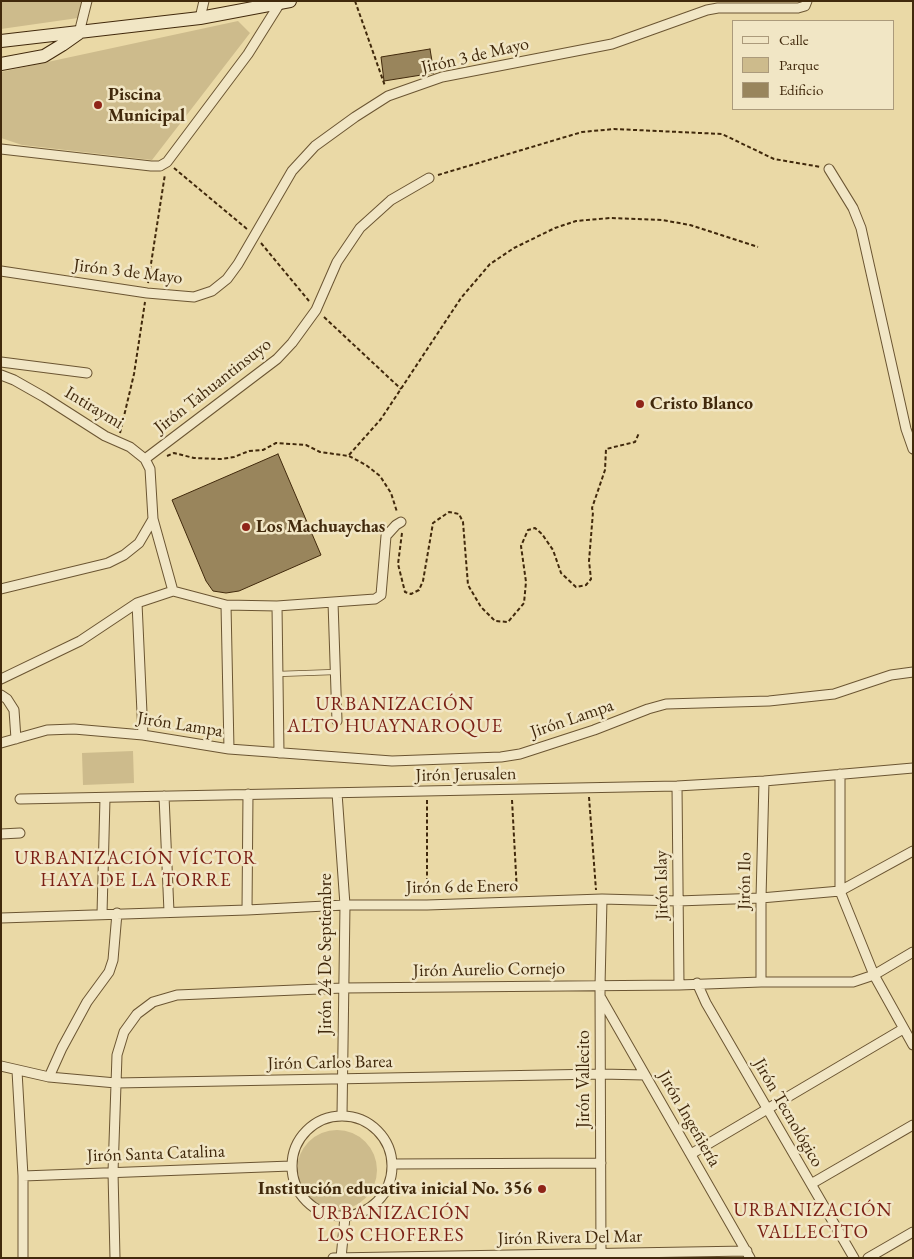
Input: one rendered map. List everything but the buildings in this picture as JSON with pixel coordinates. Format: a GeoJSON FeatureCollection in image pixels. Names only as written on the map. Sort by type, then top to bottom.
{"type":"FeatureCollection","features":[{"type":"Feature","properties":{"kind":"street"},"geometry":{"type":"LineString","coordinates":[[1,64],[44,56],[79,33],[87,1]]}},
{"type":"Feature","properties":{"kind":"street"},"geometry":{"type":"LineString","coordinates":[[200,18],[204,1]]}},
{"type":"Feature","properties":{"kind":"street"},"geometry":{"type":"LineString","coordinates":[[1,41],[200,18],[285,2]]}},
{"type":"Feature","properties":{"kind":"street"},"geometry":{"type":"LineString","coordinates":[[3,148],[160,166],[166,162],[285,2]]}},
{"type":"Feature","properties":{"kind":"street","name":"Jirón 3 de Mayo"},"geometry":{"type":"LineString","coordinates":[[1,271],[147,293],[194,297],[212,291],[227,279],[292,171],[315,146],[388,96],[442,77],[612,44],[707,10],[718,8],[798,8],[806,4]]}},
{"type":"Feature","properties":{"kind":"street"},"geometry":{"type":"LineString","coordinates":[[829,169],[853,208],[861,228],[906,429],[913,450]]}},
{"type":"Feature","properties":{"kind":"street","name":"Jirón Tahuantinsuyo"},"geometry":{"type":"LineString","coordinates":[[145,459],[277,359],[292,343],[316,310],[337,262],[360,228],[391,200],[429,178]]}},
{"type":"Feature","properties":{"kind":"street"},"geometry":{"type":"LineString","coordinates":[[1,362],[87,373]]}},
{"type":"Feature","properties":{"kind":"street","name":"Intiraymi"},"geometry":{"type":"LineString","coordinates":[[1,375],[44,397],[105,436],[130,447],[145,459]]}},
{"type":"Feature","properties":{"kind":"street"},"geometry":{"type":"LineString","coordinates":[[145,459],[150,469],[152,519],[173,591]]}},
{"type":"Feature","properties":{"kind":"street"},"geometry":{"type":"LineString","coordinates":[[1,588],[108,563],[124,555],[139,543],[152,519]]}},
{"type":"Feature","properties":{"kind":"street"},"geometry":{"type":"LineString","coordinates":[[1,679],[80,641],[138,603],[173,591],[226,605],[277,606],[375,600],[381,595],[386,536],[401,522]]}},
{"type":"Feature","properties":{"kind":"street"},"geometry":{"type":"LineString","coordinates":[[334,602],[336,721]]}},
{"type":"Feature","properties":{"kind":"street"},"geometry":{"type":"LineString","coordinates":[[138,603],[143,735]]}},
{"type":"Feature","properties":{"kind":"street"},"geometry":{"type":"LineString","coordinates":[[226,605],[229,750]]}},
{"type":"Feature","properties":{"kind":"street"},"geometry":{"type":"LineString","coordinates":[[277,606],[279,753]]}},
{"type":"Feature","properties":{"kind":"street","name":"Jirón Lampa"},"geometry":{"type":"LineString","coordinates":[[1,743],[47,730],[65,729],[143,735],[229,750],[392,761],[501,757],[520,754],[666,704],[768,701],[834,694],[891,675],[913,672]]}},
{"type":"Feature","properties":{"kind":"street"},"geometry":{"type":"LineString","coordinates":[[1,695],[7,699],[14,710],[16,739]]}},
{"type":"Feature","properties":{"kind":"street","name":"Jirón Jerusalen"},"geometry":{"type":"LineString","coordinates":[[20,799],[677,786],[764,781],[913,768]]}},
{"type":"Feature","properties":{"kind":"street"},"geometry":{"type":"LineString","coordinates":[[840,774],[840,891],[874,975],[913,1045]]}},
{"type":"Feature","properties":{"kind":"street","name":"Jirón Ilo"},"geometry":{"type":"LineString","coordinates":[[761,982],[764,781]]}},
{"type":"Feature","properties":{"kind":"street","name":"Jirón Islay"},"geometry":{"type":"LineString","coordinates":[[677,786],[679,985]]}},
{"type":"Feature","properties":{"kind":"street","name":"Jirón 24 De Septiembre"},"geometry":{"type":"LineString","coordinates":[[337,793],[345,905],[342,1115]]}},
{"type":"Feature","properties":{"kind":"street"},"geometry":{"type":"LineString","coordinates":[[247,910],[248,794]]}},
{"type":"Feature","properties":{"kind":"street"},"geometry":{"type":"LineString","coordinates":[[164,796],[170,912]]}},
{"type":"Feature","properties":{"kind":"street"},"geometry":{"type":"LineString","coordinates":[[102,914],[105,798]]}},
{"type":"Feature","properties":{"kind":"street"},"geometry":{"type":"LineString","coordinates":[[1,834],[20,833]]}},
{"type":"Feature","properties":{"kind":"street","name":"Jirón 6 de Enero"},"geometry":{"type":"LineString","coordinates":[[1,918],[345,905],[426,905],[599,899],[678,901],[761,898],[840,891],[913,851]]}},
{"type":"Feature","properties":{"kind":"street","name":"Jirón Vallecito"},"geometry":{"type":"LineString","coordinates":[[599,899],[601,1256]]}},
{"type":"Feature","properties":{"kind":"street"},"geometry":{"type":"LineString","coordinates":[[49,1077],[86,1002],[110,972],[113,960],[116,913]]}},
{"type":"Feature","properties":{"kind":"street","name":"Jirón Aurelio Cornejo"},"geometry":{"type":"LineString","coordinates":[[115,1258],[113,1172],[117,1055],[124,1032],[137,1014],[153,1002],[176,995],[343,988],[853,982],[874,975],[913,952]]}},
{"type":"Feature","properties":{"kind":"street","name":"Jirón Tecnológico"},"geometry":{"type":"LineString","coordinates":[[697,983],[706,1003],[854,1258]]}},
{"type":"Feature","properties":{"kind":"street","name":"Jirón Ingeñiería"},"geometry":{"type":"LineString","coordinates":[[600,996],[748,1254]]}},
{"type":"Feature","properties":{"kind":"street"},"geometry":{"type":"LineString","coordinates":[[691,1154],[903,1029]]}},
{"type":"Feature","properties":{"kind":"street","name":"Jirón Carlos Barea"},"geometry":{"type":"LineString","coordinates":[[1,1066],[49,1077],[116,1083],[601,1074],[645,1075]]}},
{"type":"Feature","properties":{"kind":"street"},"geometry":{"type":"LineString","coordinates":[[17,1071],[23,1176],[23,1258]]}},
{"type":"Feature","properties":{"kind":"street"},"geometry":{"type":"LineString","coordinates":[[342,1115],[361,1119],[377,1130],[388,1145],[393,1164],[390,1184],[380,1201],[364,1212],[345,1217],[328,1215],[313,1208],[302,1197],[294,1182],[291,1166],[295,1147],[306,1130],[322,1119],[342,1115]]}},
{"type":"Feature","properties":{"kind":"street"},"geometry":{"type":"LineString","coordinates":[[811,1184],[913,1125]]}},
{"type":"Feature","properties":{"kind":"street"},"geometry":{"type":"LineString","coordinates":[[393,1164],[601,1163]]}},
{"type":"Feature","properties":{"kind":"street","name":"Jirón Santa Catalina"},"geometry":{"type":"LineString","coordinates":[[23,1176],[291,1166]]}},
{"type":"Feature","properties":{"kind":"street"},"geometry":{"type":"LineString","coordinates":[[341,1258],[345,1217]]}},
{"type":"Feature","properties":{"kind":"street"},"geometry":{"type":"LineString","coordinates":[[868,1258],[913,1232]]}},
{"type":"Feature","properties":{"kind":"street","name":"Jirón Rivera Del Mar"},"geometry":{"type":"LineString","coordinates":[[333,1258],[748,1254]]}},
{"type":"Feature","properties":{"kind":"lane"},"geometry":{"type":"LineString","coordinates":[[278,674],[335,672]]}},
{"type":"Feature","properties":{"kind":"path"},"geometry":{"type":"LineString","coordinates":[[355,1],[388,96]]}},
{"type":"Feature","properties":{"kind":"path"},"geometry":{"type":"LineString","coordinates":[[429,178],[582,132],[614,129],[722,134],[774,159],[829,169]]}},
{"type":"Feature","properties":{"kind":"path"},"geometry":{"type":"LineString","coordinates":[[166,162],[238,220],[254,236],[316,310],[401,389]]}},
{"type":"Feature","properties":{"kind":"path"},"geometry":{"type":"LineString","coordinates":[[349,456],[381,419],[461,298],[490,264],[514,248],[576,220],[610,218],[662,220],[690,225],[758,246]]}},
{"type":"Feature","properties":{"kind":"path"},"geometry":{"type":"LineString","coordinates":[[165,456],[174,454],[194,458],[227,458],[249,451],[263,450],[276,443],[306,446],[320,452],[349,456],[366,464],[380,476],[391,493],[403,527],[398,564],[405,592],[411,594],[419,590],[423,581],[433,523],[448,512],[459,514],[463,522],[468,584],[481,608],[495,621],[508,622],[524,603],[526,582],[521,546],[528,530],[535,528],[542,534],[553,550],[561,573],[576,587],[586,585],[591,579],[589,561],[594,512],[592,508],[605,470],[606,449],[635,442],[639,433]]}},
{"type":"Feature","properties":{"kind":"path"},"geometry":{"type":"LineString","coordinates":[[588,788],[599,899]]}},
{"type":"Feature","properties":{"kind":"path"},"geometry":{"type":"LineString","coordinates":[[512,790],[517,902]]}},
{"type":"Feature","properties":{"kind":"path"},"geometry":{"type":"LineString","coordinates":[[426,905],[427,791]]}},
{"type":"Feature","properties":{"kind":"green space"},"geometry":{"type":"Polygon","coordinates":[[[1,1],[82,1],[78,18],[1,29],[1,1]]]}},
{"type":"Feature","properties":{"kind":"green space","name":"Piscina Municipal"},"geometry":{"type":"Polygon","coordinates":[[[238,21],[250,33],[152,160],[22,145],[1,138],[1,72],[238,21]]]}},
{"type":"Feature","properties":{"kind":"green space"},"geometry":{"type":"Polygon","coordinates":[[[133,751],[134,783],[83,785],[82,753],[133,751]]]}},
{"type":"Feature","properties":{"kind":"green space"},"geometry":{"type":"Polygon","coordinates":[[[337,1130],[352,1133],[365,1142],[374,1155],[377,1170],[374,1185],[365,1198],[352,1207],[337,1210],[322,1207],[309,1198],[300,1185],[297,1170],[300,1155],[309,1142],[322,1133],[337,1130]]]}},
{"type":"Feature","properties":{"kind":"place","name":"Piscina Municipal"},"geometry":{"type":"Point","coordinates":[98,105]}},
{"type":"Feature","properties":{"kind":"place","name":"Cristo Blanco"},"geometry":{"type":"Point","coordinates":[640,404]}},
{"type":"Feature","properties":{"kind":"place","name":"Los Machuaychas"},"geometry":{"type":"Point","coordinates":[246,527]}},
{"type":"Feature","properties":{"kind":"place","name":"Institución educativa inicial No. 356"},"geometry":{"type":"Point","coordinates":[542,1189]}},
{"type":"Feature","properties":{"kind":"district","name":"URBANIZACIÓN ALTO HUAYNAROQUE"},"geometry":{"type":"Point","coordinates":[395,716]}},
{"type":"Feature","properties":{"kind":"district","name":"URBANIZACIÓN VÍCTOR HAYA DE LA TORRE"},"geometry":{"type":"Point","coordinates":[136,870]}},
{"type":"Feature","properties":{"kind":"district","name":"URBANIZACIÓN VALLECITO"},"geometry":{"type":"Point","coordinates":[813,1222]}},
{"type":"Feature","properties":{"kind":"district","name":"URBANIZACIÓN LOS CHOFERES"},"geometry":{"type":"Point","coordinates":[391,1225]}}]}
